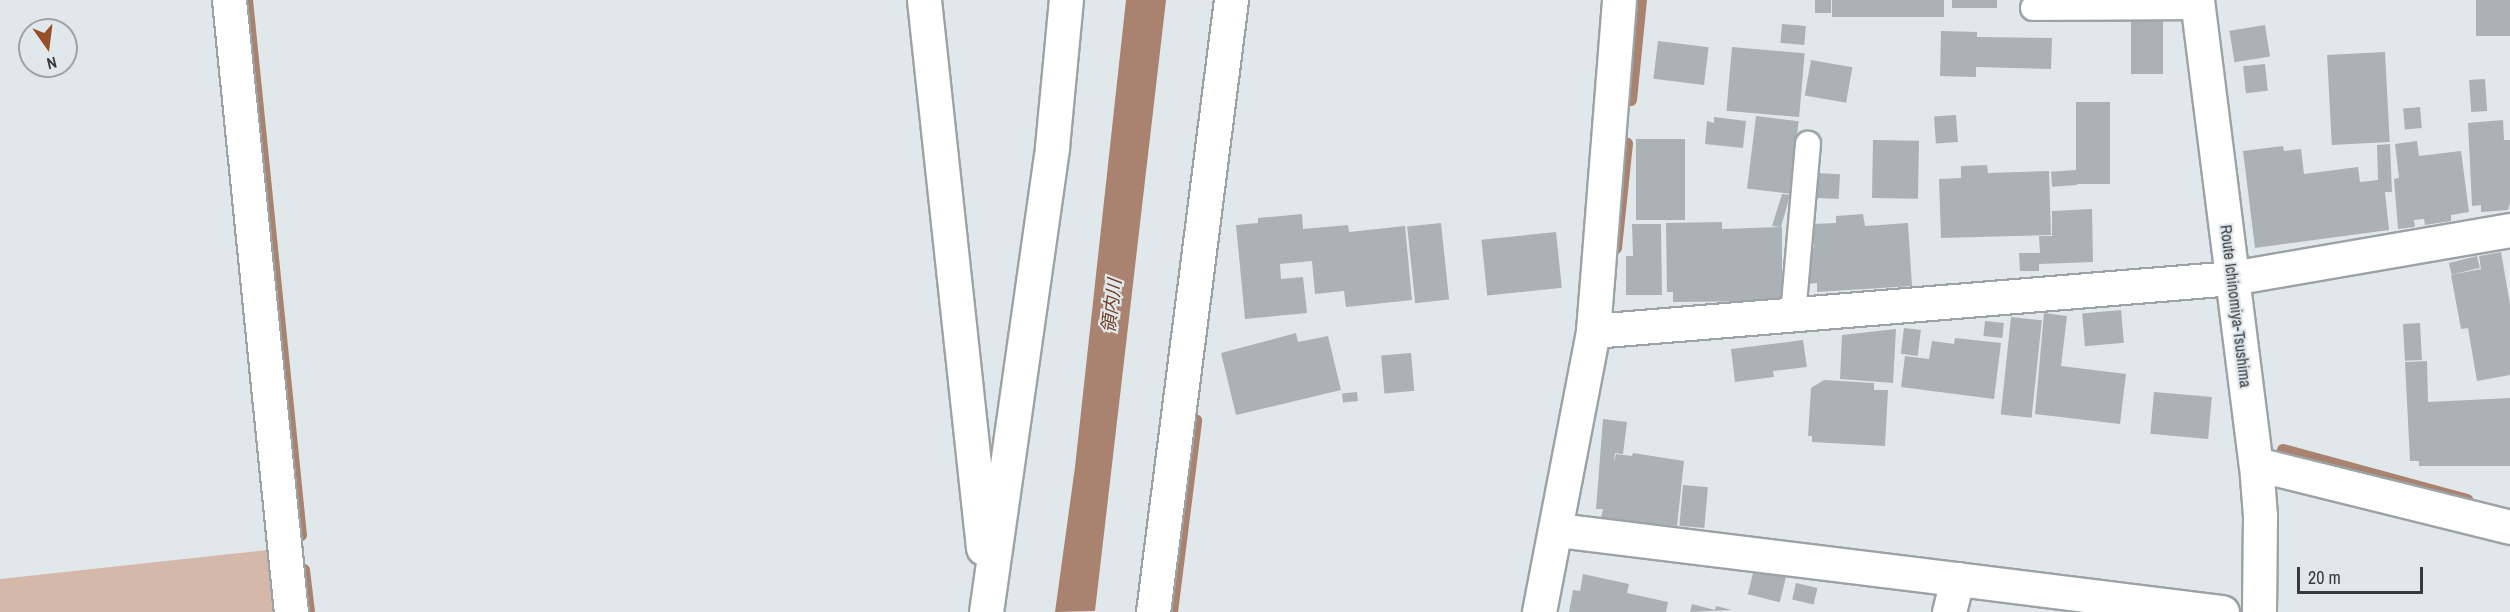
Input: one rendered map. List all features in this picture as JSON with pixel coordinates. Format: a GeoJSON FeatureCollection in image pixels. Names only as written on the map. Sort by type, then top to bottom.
{"type":"FeatureCollection","features":[{"type":"Feature","properties":{"kind":"street"},"geometry":{"type":"LineString","coordinates":[[229,0],[291,612]]}},
{"type":"Feature","properties":{"kind":"street"},"geometry":{"type":"LineString","coordinates":[[924,0],[987,603]]}},
{"type":"Feature","properties":{"kind":"street"},"geometry":{"type":"LineString","coordinates":[[987,603],[1052,147],[1066,0]]}},
{"type":"Feature","properties":{"kind":"street"},"geometry":{"type":"LineString","coordinates":[[1153,612],[1231,0]]}},
{"type":"Feature","properties":{"kind":"street"},"geometry":{"type":"LineString","coordinates":[[1539,612],[1557,530],[1593,331],[1619,0]]}},
{"type":"Feature","properties":{"kind":"street","name":"Route Ichinomiya-Tsushima"},"geometry":{"type":"LineString","coordinates":[[2198,3],[2256,465],[2260,516],[2259,612]]}},
{"type":"Feature","properties":{"kind":"street"},"geometry":{"type":"LineString","coordinates":[[1593,331],[2232,278],[2510,230]]}},
{"type":"Feature","properties":{"kind":"street"},"geometry":{"type":"LineString","coordinates":[[2256,465],[2510,527]]}},
{"type":"Feature","properties":{"kind":"street"},"geometry":{"type":"LineString","coordinates":[[1557,530],[2222,612]]}},
{"type":"Feature","properties":{"kind":"street"},"geometry":{"type":"LineString","coordinates":[[1949,612],[1957,579]]}},
{"type":"Feature","properties":{"kind":"lane"},"geometry":{"type":"LineString","coordinates":[[2033,8],[2198,3]]}},
{"type":"Feature","properties":{"kind":"lane"},"geometry":{"type":"LineString","coordinates":[[1793,315],[1808,144]]}},
{"type":"Feature","properties":{"kind":"shaded area"},"geometry":{"type":"Polygon","coordinates":[[[276,549],[282,612],[0,612],[0,579],[276,549]]]}},
{"type":"Feature","properties":{"kind":"water","name":"領内川"},"geometry":{"type":"Polygon","coordinates":[[[1126,0],[1166,0],[1095,611],[1055,612],[1075,467],[1126,0]]]}},
{"type":"Feature","properties":{"kind":"building"},"geometry":{"type":"Polygon","coordinates":[[[1815,0],[1831,0],[1831,13],[1815,13],[1815,0]]]}},
{"type":"Feature","properties":{"kind":"building"},"geometry":{"type":"Polygon","coordinates":[[[1832,0],[1944,0],[1944,17],[1832,17],[1832,0]]]}},
{"type":"Feature","properties":{"kind":"building"},"geometry":{"type":"Polygon","coordinates":[[[1952,0],[1997,0],[1997,8],[1952,8],[1952,0]]]}},
{"type":"Feature","properties":{"kind":"building"},"geometry":{"type":"Polygon","coordinates":[[[2476,0],[2510,0],[2510,36],[2476,36],[2476,0]]]}},
{"type":"Feature","properties":{"kind":"building"},"geometry":{"type":"Polygon","coordinates":[[[2131,20],[2163,20],[2163,74],[2131,74],[2131,20]]]}},
{"type":"Feature","properties":{"kind":"building"},"geometry":{"type":"Polygon","coordinates":[[[1782,24],[1806,26],[1804,45],[1780,43],[1782,24]]]}},
{"type":"Feature","properties":{"kind":"building"},"geometry":{"type":"Polygon","coordinates":[[[2265,25],[2270,57],[2234,62],[2229,31],[2265,25]]]}},
{"type":"Feature","properties":{"kind":"building"},"geometry":{"type":"Polygon","coordinates":[[[1941,31],[1977,32],[1977,37],[2052,38],[2051,69],[1976,67],[1976,77],[1940,76],[1941,31]]]}},
{"type":"Feature","properties":{"kind":"building"},"geometry":{"type":"Polygon","coordinates":[[[1658,41],[1709,47],[1704,85],[1653,79],[1658,41]]]}},
{"type":"Feature","properties":{"kind":"building"},"geometry":{"type":"Polygon","coordinates":[[[1732,47],[1805,53],[1799,117],[1726,111],[1732,47]]]}},
{"type":"Feature","properties":{"kind":"building"},"geometry":{"type":"Polygon","coordinates":[[[2385,52],[2390,142],[2332,145],[2327,55],[2385,52]]]}},
{"type":"Feature","properties":{"kind":"building"},"geometry":{"type":"Polygon","coordinates":[[[1811,60],[1852,67],[1846,103],[1805,95],[1811,60]]]}},
{"type":"Feature","properties":{"kind":"building"},"geometry":{"type":"Polygon","coordinates":[[[2265,64],[2268,91],[2246,93],[2243,66],[2265,64]]]}},
{"type":"Feature","properties":{"kind":"building"},"geometry":{"type":"Polygon","coordinates":[[[2485,79],[2487,111],[2471,112],[2469,80],[2485,79]]]}},
{"type":"Feature","properties":{"kind":"building"},"geometry":{"type":"Polygon","coordinates":[[[2076,102],[2110,102],[2110,184],[2076,184],[2076,102]]]}},
{"type":"Feature","properties":{"kind":"building"},"geometry":{"type":"Polygon","coordinates":[[[2420,107],[2422,128],[2405,129],[2403,108],[2420,107]]]}},
{"type":"Feature","properties":{"kind":"building"},"geometry":{"type":"Polygon","coordinates":[[[1956,115],[1958,142],[1936,143],[1934,117],[1956,115]]]}},
{"type":"Feature","properties":{"kind":"building"},"geometry":{"type":"Polygon","coordinates":[[[1756,116],[1799,121],[1790,194],[1747,188],[1756,116]]]}},
{"type":"Feature","properties":{"kind":"building"},"geometry":{"type":"Polygon","coordinates":[[[1714,117],[1746,121],[1743,148],[1705,144],[1707,121],[1714,123],[1714,117]]]}},
{"type":"Feature","properties":{"kind":"building"},"geometry":{"type":"Polygon","coordinates":[[[2503,120],[2504,140],[2510,140],[2510,203],[2508,210],[2481,212],[2481,205],[2472,206],[2468,123],[2503,120]]]}},
{"type":"Feature","properties":{"kind":"building"},"geometry":{"type":"Polygon","coordinates":[[[1636,139],[1685,139],[1685,220],[1636,220],[1636,139]]]}},
{"type":"Feature","properties":{"kind":"building"},"geometry":{"type":"Polygon","coordinates":[[[1873,140],[1919,141],[1918,199],[1872,198],[1873,140]]]}},
{"type":"Feature","properties":{"kind":"building"},"geometry":{"type":"Polygon","coordinates":[[[2417,141],[2419,156],[2461,151],[2469,212],[2451,215],[2451,221],[2425,225],[2424,219],[2414,220],[2415,227],[2398,229],[2394,179],[2399,178],[2395,144],[2417,141]]]}},
{"type":"Feature","properties":{"kind":"building"},"geometry":{"type":"Polygon","coordinates":[[[2390,144],[2392,192],[2385,192],[2389,230],[2255,248],[2243,151],[2283,146],[2284,151],[2301,149],[2304,174],[2358,167],[2360,182],[2378,180],[2377,145],[2390,144]]]}},
{"type":"Feature","properties":{"kind":"building"},"geometry":{"type":"Polygon","coordinates":[[[1987,165],[1988,173],[2049,171],[2051,235],[1941,238],[1939,179],[1961,178],[1961,166],[1987,165]]]}},
{"type":"Feature","properties":{"kind":"building"},"geometry":{"type":"Polygon","coordinates":[[[2076,170],[2077,185],[2052,187],[2051,172],[2076,170]]]}},
{"type":"Feature","properties":{"kind":"building"},"geometry":{"type":"Polygon","coordinates":[[[1818,173],[1840,174],[1839,199],[1817,198],[1818,173]]]}},
{"type":"Feature","properties":{"kind":"building"},"geometry":{"type":"Polygon","coordinates":[[[1782,194],[1790,195],[1781,227],[1772,226],[1782,194]]]}},
{"type":"Feature","properties":{"kind":"building"},"geometry":{"type":"Polygon","coordinates":[[[2092,209],[2093,262],[2039,264],[2039,271],[2020,271],[2019,253],[2040,253],[2039,236],[2052,236],[2052,211],[2092,209]]]}},
{"type":"Feature","properties":{"kind":"building"},"geometry":{"type":"Polygon","coordinates":[[[1302,214],[1303,229],[1348,225],[1349,232],[1405,226],[1412,300],[1346,307],[1344,291],[1315,294],[1312,261],[1280,264],[1281,279],[1303,277],[1307,313],[1245,319],[1236,225],[1258,223],[1258,218],[1302,214]]]}},
{"type":"Feature","properties":{"kind":"building"},"geometry":{"type":"Polygon","coordinates":[[[1863,214],[1865,226],[1908,223],[1912,286],[1817,292],[1817,283],[1809,284],[1809,248],[1814,247],[1813,224],[1836,223],[1836,216],[1863,214]]]}},
{"type":"Feature","properties":{"kind":"building"},"geometry":{"type":"Polygon","coordinates":[[[1722,222],[1722,229],[1782,227],[1782,301],[1673,302],[1673,292],[1667,292],[1666,223],[1722,222]]]}},
{"type":"Feature","properties":{"kind":"building"},"geometry":{"type":"Polygon","coordinates":[[[1441,223],[1449,300],[1415,303],[1407,227],[1441,223]]]}},
{"type":"Feature","properties":{"kind":"building"},"geometry":{"type":"Polygon","coordinates":[[[1632,224],[1661,224],[1662,295],[1626,295],[1626,256],[1633,256],[1632,224]]]}},
{"type":"Feature","properties":{"kind":"building"},"geometry":{"type":"Polygon","coordinates":[[[1556,232],[1562,288],[1487,296],[1481,240],[1556,232]]]}},
{"type":"Feature","properties":{"kind":"building"},"geometry":{"type":"Polygon","coordinates":[[[2501,252],[2510,304],[2510,375],[2477,381],[2468,328],[2461,329],[2451,275],[2481,269],[2479,256],[2501,252]]]}},
{"type":"Feature","properties":{"kind":"building"},"geometry":{"type":"Polygon","coordinates":[[[2477,256],[2480,268],[2452,275],[2449,263],[2477,256]]]}},
{"type":"Feature","properties":{"kind":"building"},"geometry":{"type":"Polygon","coordinates":[[[2121,310],[2124,343],[2085,346],[2082,313],[2121,310]]]}},
{"type":"Feature","properties":{"kind":"building"},"geometry":{"type":"Polygon","coordinates":[[[2044,313],[2067,316],[2061,366],[2126,374],[2120,424],[2035,414],[2044,313]]]}},
{"type":"Feature","properties":{"kind":"building"},"geometry":{"type":"Polygon","coordinates":[[[2011,317],[2042,320],[2032,418],[2001,414],[2011,317]]]}},
{"type":"Feature","properties":{"kind":"building"},"geometry":{"type":"Polygon","coordinates":[[[1985,321],[2004,323],[2002,338],[1983,336],[1985,321]]]}},
{"type":"Feature","properties":{"kind":"building"},"geometry":{"type":"Polygon","coordinates":[[[2420,323],[2422,360],[2405,361],[2403,324],[2420,323]]]}},
{"type":"Feature","properties":{"kind":"building"},"geometry":{"type":"Polygon","coordinates":[[[1904,328],[1921,330],[1918,356],[1901,354],[1904,328]]]}},
{"type":"Feature","properties":{"kind":"building"},"geometry":{"type":"Polygon","coordinates":[[[1896,329],[1893,383],[1840,379],[1842,335],[1896,329]]]}},
{"type":"Feature","properties":{"kind":"building"},"geometry":{"type":"Polygon","coordinates":[[[1296,333],[1298,342],[1328,336],[1341,390],[1236,415],[1221,353],[1296,333]]]}},
{"type":"Feature","properties":{"kind":"building"},"geometry":{"type":"Polygon","coordinates":[[[1955,338],[2001,343],[1994,399],[1901,387],[1905,356],[1929,359],[1932,341],[1954,344],[1955,338]]]}},
{"type":"Feature","properties":{"kind":"building"},"geometry":{"type":"Polygon","coordinates":[[[1803,340],[1807,367],[1773,371],[1774,377],[1735,382],[1731,349],[1803,340]]]}},
{"type":"Feature","properties":{"kind":"building"},"geometry":{"type":"Polygon","coordinates":[[[1411,353],[1414,391],[1384,393],[1381,356],[1411,353]]]}},
{"type":"Feature","properties":{"kind":"building"},"geometry":{"type":"Polygon","coordinates":[[[2427,361],[2428,402],[2510,398],[2510,466],[2419,466],[2419,461],[2410,461],[2405,362],[2427,361]]]}},
{"type":"Feature","properties":{"kind":"building"},"geometry":{"type":"Polygon","coordinates":[[[1824,380],[1874,383],[1874,390],[1888,390],[1885,446],[1812,442],[1812,436],[1808,436],[1811,388],[1824,380]]]}},
{"type":"Feature","properties":{"kind":"building"},"geometry":{"type":"Polygon","coordinates":[[[1357,392],[1358,401],[1343,403],[1342,394],[1357,392]]]}},
{"type":"Feature","properties":{"kind":"building"},"geometry":{"type":"Polygon","coordinates":[[[2154,392],[2212,397],[2208,439],[2150,434],[2154,392]]]}},
{"type":"Feature","properties":{"kind":"building"},"geometry":{"type":"Polygon","coordinates":[[[1603,419],[1627,422],[1623,454],[1615,453],[1614,463],[1616,454],[1632,456],[1633,453],[1684,461],[1677,526],[1601,518],[1603,509],[1596,509],[1603,419]]]}},
{"type":"Feature","properties":{"kind":"building"},"geometry":{"type":"Polygon","coordinates":[[[1683,485],[1708,487],[1704,528],[1679,526],[1683,485]]]}},
{"type":"Feature","properties":{"kind":"building"},"geometry":{"type":"Polygon","coordinates":[[[1754,569],[1786,577],[1780,602],[1748,594],[1754,569]]]}},
{"type":"Feature","properties":{"kind":"building"},"geometry":{"type":"Polygon","coordinates":[[[1583,574],[1629,584],[1627,593],[1668,602],[1666,612],[1569,612],[1573,590],[1580,591],[1583,574]]]}},
{"type":"Feature","properties":{"kind":"building"},"geometry":{"type":"Polygon","coordinates":[[[1796,583],[1817,588],[1814,605],[1792,600],[1796,583]]]}},
{"type":"Feature","properties":{"kind":"building"},"geometry":{"type":"Polygon","coordinates":[[[1692,604],[1715,610],[1716,606],[1732,610],[1690,612],[1692,604]]]}},
{"type":"Feature","properties":{"kind":"waterway"},"geometry":{"type":"LineString","coordinates":[[247,0],[301,535]]}},
{"type":"Feature","properties":{"kind":"waterway"},"geometry":{"type":"LineString","coordinates":[[1631,100],[1641,0]]}},
{"type":"Feature","properties":{"kind":"waterway"},"geometry":{"type":"LineString","coordinates":[[1616,248],[1627,144]]}},
{"type":"Feature","properties":{"kind":"waterway"},"geometry":{"type":"LineString","coordinates":[[1172,612],[1196,421]]}},
{"type":"Feature","properties":{"kind":"waterway"},"geometry":{"type":"LineString","coordinates":[[2283,450],[2467,500]]}},
{"type":"Feature","properties":{"kind":"waterway"},"geometry":{"type":"LineString","coordinates":[[304,570],[309,612]]}}]}
